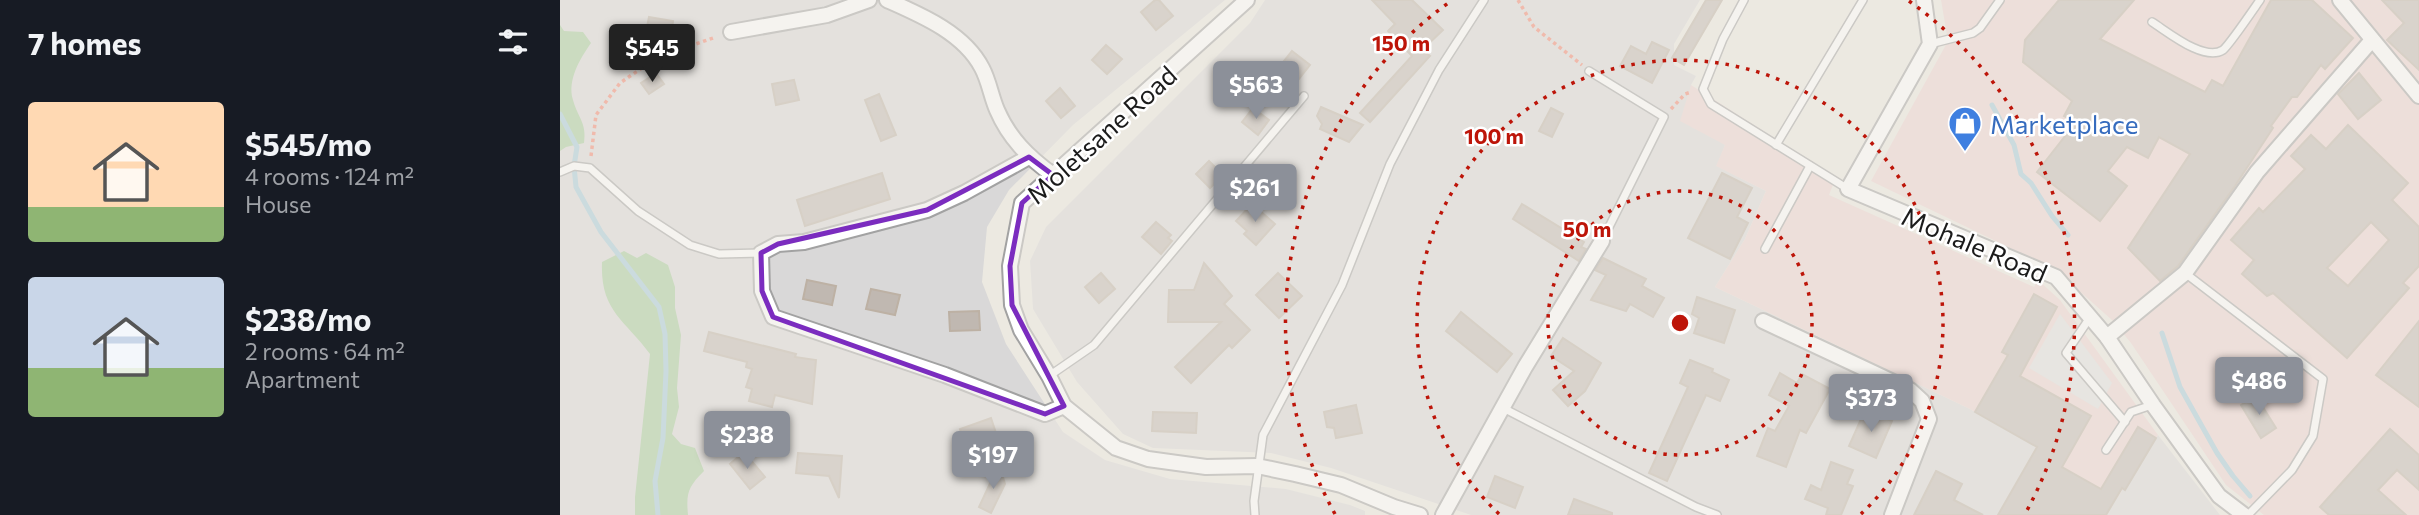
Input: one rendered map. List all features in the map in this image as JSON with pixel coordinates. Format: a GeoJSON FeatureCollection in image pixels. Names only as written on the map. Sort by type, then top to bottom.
{"type":"FeatureCollection","features":[{"type":"Feature","properties":{"kind":"street"},"geometry":{"type":"LineString","coordinates":[[731,32],[827,15],[869,0]]}},
{"type":"Feature","properties":{"kind":"street"},"geometry":{"type":"LineString","coordinates":[[887,0],[927,18],[970,51],[982,68],[997,111],[1029,157],[1052,174]]}},
{"type":"Feature","properties":{"kind":"street","name":"Moletsane Road"},"geometry":{"type":"LineString","coordinates":[[1247,0],[1022,203],[1010,266],[1012,305],[1016,317],[1064,407],[1116,448],[1148,459],[1206,467],[1257,466],[1341,485],[1393,511],[1420,515]]}},
{"type":"Feature","properties":{"kind":"street"},"geometry":{"type":"LineString","coordinates":[[1848,189],[1930,44],[1924,0]]}},
{"type":"Feature","properties":{"kind":"street"},"geometry":{"type":"LineString","coordinates":[[2340,0],[2419,96]]}},
{"type":"Feature","properties":{"kind":"street"},"geometry":{"type":"LineString","coordinates":[[2107,337],[2185,273],[2257,172],[2372,40]]}},
{"type":"Feature","properties":{"kind":"street"},"geometry":{"type":"LineString","coordinates":[[1029,157],[927,210],[804,242],[778,244],[761,253],[762,291],[773,317],[945,375],[1045,414],[1064,407]]}},
{"type":"Feature","properties":{"kind":"street","name":"Mohale Road"},"geometry":{"type":"LineString","coordinates":[[1848,189],[2056,277],[2107,337],[2152,405],[2219,496],[2247,515]]}},
{"type":"Feature","properties":{"kind":"street"},"geometry":{"type":"LineString","coordinates":[[1443,515],[1602,242]]}},
{"type":"Feature","properties":{"kind":"street"},"geometry":{"type":"LineString","coordinates":[[1763,321],[1910,390],[1922,401],[1929,419],[1892,515]]}},
{"type":"Feature","properties":{"kind":"lane"},"geometry":{"type":"LineString","coordinates":[[1255,515],[1257,466],[1263,435],[1342,285],[1390,164],[1439,71],[1484,0]]}},
{"type":"Feature","properties":{"kind":"lane"},"geometry":{"type":"LineString","coordinates":[[1744,0],[1723,39],[1703,89],[1711,104],[1848,189]]}},
{"type":"Feature","properties":{"kind":"lane"},"geometry":{"type":"LineString","coordinates":[[1776,145],[1863,0]]}},
{"type":"Feature","properties":{"kind":"lane"},"geometry":{"type":"LineString","coordinates":[[1930,44],[1973,33],[1980,28],[2000,0]]}},
{"type":"Feature","properties":{"kind":"lane"},"geometry":{"type":"LineString","coordinates":[[2152,22],[2197,50],[2210,53],[2222,50],[2260,0]]}},
{"type":"Feature","properties":{"kind":"lane"},"geometry":{"type":"LineString","coordinates":[[1589,71],[1664,117],[1602,242]]}},
{"type":"Feature","properties":{"kind":"lane"},"geometry":{"type":"LineString","coordinates":[[1049,376],[1094,345],[1304,96]]}},
{"type":"Feature","properties":{"kind":"lane"},"geometry":{"type":"LineString","coordinates":[[560,172],[574,166],[590,167],[638,211],[690,245],[719,254],[761,253]]}},
{"type":"Feature","properties":{"kind":"lane"},"geometry":{"type":"LineString","coordinates":[[1765,249],[1810,166]]}},
{"type":"Feature","properties":{"kind":"lane"},"geometry":{"type":"LineString","coordinates":[[2185,273],[2323,379],[2321,403],[2313,436],[2292,470],[2247,515]]}},
{"type":"Feature","properties":{"kind":"lane"},"geometry":{"type":"LineString","coordinates":[[2089,318],[2066,353],[2124,422]]}},
{"type":"Feature","properties":{"kind":"lane"},"geometry":{"type":"LineString","coordinates":[[2106,450],[2130,412],[2152,405]]}},
{"type":"Feature","properties":{"kind":"lane"},"geometry":{"type":"LineString","coordinates":[[1503,408],[1696,507],[1717,515]]}},
{"type":"Feature","properties":{"kind":"path"},"geometry":{"type":"LineString","coordinates":[[1518,0],[1534,27],[1589,71]]}},
{"type":"Feature","properties":{"kind":"path"},"geometry":{"type":"LineString","coordinates":[[590,167],[596,115],[620,83],[658,57],[731,32]]}},
{"type":"Feature","properties":{"kind":"path"},"geometry":{"type":"LineString","coordinates":[[1664,117],[1685,94]]}},
{"type":"Feature","properties":{"kind":"highlighted area"},"geometry":{"type":"Polygon","coordinates":[[[1029,157],[1053,175],[1022,203],[1010,266],[1012,305],[1064,406],[1045,414],[773,317],[762,291],[761,253],[778,244],[927,210],[1029,157]]]}},
{"type":"Feature","properties":{"kind":"shaded area"},"geometry":{"type":"Polygon","coordinates":[[[560,0],[1225,0],[1073,125],[1009,190],[987,227],[982,282],[1006,344],[1063,432],[1105,460],[1170,479],[1286,489],[1350,505],[1365,511],[1365,515],[560,515],[560,0]]]}},
{"type":"Feature","properties":{"kind":"shaded area"},"geometry":{"type":"Polygon","coordinates":[[[1265,0],[1700,0],[1674,44],[1674,65],[1696,76],[1691,85],[1725,145],[1717,166],[1766,191],[1745,239],[1715,287],[1970,409],[2036,447],[2004,504],[2023,515],[1471,515],[1331,468],[1271,453],[1153,448],[1123,434],[1077,382],[1033,309],[1030,261],[1046,227],[1250,23],[1265,0]]]}},
{"type":"Feature","properties":{"kind":"shaded area"},"geometry":{"type":"Polygon","coordinates":[[[1941,0],[2419,0],[2419,515],[2264,515],[2226,485],[2131,343],[2113,321],[2056,270],[1871,181],[1948,41],[1941,0]]]}},
{"type":"Feature","properties":{"kind":"shaded area"},"geometry":{"type":"Polygon","coordinates":[[[1691,85],[1836,177],[1829,195],[2034,287],[2038,280],[2060,300],[2158,435],[2106,515],[2023,515],[2004,504],[2036,447],[1970,409],[1715,287],[1745,239],[1766,191],[1716,166],[1725,145],[1680,121],[1691,85]]]}},
{"type":"Feature","properties":{"kind":"shaded area"},"geometry":{"type":"Polygon","coordinates":[[[2060,314],[2112,383],[2098,409],[2029,368],[2060,314]]]}},
{"type":"Feature","properties":{"kind":"shaded area"},"geometry":{"type":"Polygon","coordinates":[[[2158,435],[2220,515],[2106,515],[2158,435]]]}},
{"type":"Feature","properties":{"kind":"green space"},"geometry":{"type":"Polygon","coordinates":[[[560,25],[564,31],[583,32],[591,43],[579,63],[572,85],[573,100],[584,130],[584,143],[560,151],[560,25]]]}},
{"type":"Feature","properties":{"kind":"green space"},"geometry":{"type":"Polygon","coordinates":[[[624,251],[637,258],[646,253],[668,265],[675,287],[675,308],[681,335],[677,388],[679,407],[672,434],[681,444],[695,448],[704,471],[689,491],[688,515],[635,515],[650,354],[609,303],[602,279],[602,262],[624,251]]]}},
{"type":"Feature","properties":{"kind":"building"},"geometry":{"type":"Polygon","coordinates":[[[1155,0],[1159,0],[1173,16],[1156,30],[1141,12],[1155,0]]]}},
{"type":"Feature","properties":{"kind":"building"},"geometry":{"type":"Polygon","coordinates":[[[1372,0],[1412,0],[1443,30],[1422,50],[1430,56],[1370,122],[1360,113],[1412,56],[1388,31],[1395,24],[1372,0]]]}},
{"type":"Feature","properties":{"kind":"building"},"geometry":{"type":"Polygon","coordinates":[[[1706,0],[1722,0],[1684,65],[1672,58],[1706,0]]]}},
{"type":"Feature","properties":{"kind":"building"},"geometry":{"type":"Polygon","coordinates":[[[2059,0],[2134,0],[2100,39],[2205,92],[2212,80],[2223,86],[2271,0],[2312,0],[2353,38],[2325,69],[2321,65],[2297,97],[2292,97],[2235,186],[2178,266],[2160,281],[2128,248],[2190,154],[2159,137],[2148,158],[2127,147],[2108,171],[2127,186],[2100,221],[2037,172],[2076,122],[2064,116],[2072,101],[2023,62],[2025,40],[2059,0]]]}},
{"type":"Feature","properties":{"kind":"building"},"geometry":{"type":"Polygon","coordinates":[[[2382,0],[2419,0],[2419,70],[2387,40],[2404,23],[2382,0]]]}},
{"type":"Feature","properties":{"kind":"building"},"geometry":{"type":"Polygon","coordinates":[[[649,17],[673,21],[671,36],[646,32],[649,17]]]}},
{"type":"Feature","properties":{"kind":"building"},"geometry":{"type":"Polygon","coordinates":[[[1652,42],[1669,50],[1652,83],[1620,66],[1631,46],[1646,54],[1652,42]]]}},
{"type":"Feature","properties":{"kind":"building"},"geometry":{"type":"Polygon","coordinates":[[[1106,45],[1122,59],[1107,74],[1092,60],[1106,45]]]}},
{"type":"Feature","properties":{"kind":"building"},"geometry":{"type":"Polygon","coordinates":[[[1292,51],[1310,65],[1298,80],[1280,66],[1292,51]]]}},
{"type":"Feature","properties":{"kind":"building"},"geometry":{"type":"Polygon","coordinates":[[[656,73],[664,84],[649,94],[641,83],[656,73]]]}},
{"type":"Feature","properties":{"kind":"building"},"geometry":{"type":"Polygon","coordinates":[[[2359,73],[2381,100],[2358,119],[2338,94],[2359,73]]]}},
{"type":"Feature","properties":{"kind":"building"},"geometry":{"type":"Polygon","coordinates":[[[794,80],[799,100],[776,105],[772,84],[794,80]]]}},
{"type":"Feature","properties":{"kind":"building"},"geometry":{"type":"Polygon","coordinates":[[[1060,88],[1075,106],[1061,118],[1046,101],[1060,88]]]}},
{"type":"Feature","properties":{"kind":"building"},"geometry":{"type":"Polygon","coordinates":[[[879,94],[896,135],[881,141],[865,100],[879,94]]]}},
{"type":"Feature","properties":{"kind":"building"},"geometry":{"type":"Polygon","coordinates":[[[1321,107],[1363,125],[1349,142],[1320,129],[1322,124],[1317,116],[1321,107]]]}},
{"type":"Feature","properties":{"kind":"building"},"geometry":{"type":"Polygon","coordinates":[[[1253,108],[1269,120],[1258,135],[1242,122],[1253,108]]]}},
{"type":"Feature","properties":{"kind":"building"},"geometry":{"type":"Polygon","coordinates":[[[1551,108],[1563,114],[1552,137],[1539,131],[1551,108]]]}},
{"type":"Feature","properties":{"kind":"building"},"geometry":{"type":"Polygon","coordinates":[[[2348,125],[2408,183],[2392,200],[2419,227],[2419,266],[2403,283],[2409,288],[2347,358],[2273,293],[2267,296],[2242,274],[2254,260],[2231,240],[2259,208],[2263,212],[2305,169],[2291,156],[2311,135],[2326,149],[2348,125]],[[2371,222],[2327,268],[2348,286],[2389,240],[2371,222]]]}},
{"type":"Feature","properties":{"kind":"building"},"geometry":{"type":"Polygon","coordinates":[[[1209,161],[1223,175],[1210,188],[1196,174],[1209,161]]]}},
{"type":"Feature","properties":{"kind":"building"},"geometry":{"type":"Polygon","coordinates":[[[882,173],[890,199],[805,226],[797,200],[882,173]]]}},
{"type":"Feature","properties":{"kind":"building"},"geometry":{"type":"Polygon","coordinates":[[[1722,173],[1752,188],[1737,217],[1748,223],[1730,259],[1688,238],[1722,173]]]}},
{"type":"Feature","properties":{"kind":"building"},"geometry":{"type":"Polygon","coordinates":[[[1252,204],[1275,224],[1256,245],[1244,234],[1247,231],[1236,221],[1252,204]]]}},
{"type":"Feature","properties":{"kind":"building"},"geometry":{"type":"Polygon","coordinates":[[[1522,204],[1584,242],[1581,247],[1586,249],[1579,261],[1513,219],[1522,204]]]}},
{"type":"Feature","properties":{"kind":"building"},"geometry":{"type":"Polygon","coordinates":[[[1156,222],[1171,235],[1168,238],[1172,241],[1161,254],[1142,237],[1156,222]]]}},
{"type":"Feature","properties":{"kind":"building"},"geometry":{"type":"Polygon","coordinates":[[[1603,258],[1646,279],[1642,286],[1664,298],[1653,317],[1630,304],[1626,311],[1591,300],[1606,275],[1595,270],[1603,258]]]}},
{"type":"Feature","properties":{"kind":"building"},"geometry":{"type":"Polygon","coordinates":[[[1204,263],[1232,296],[1224,304],[1250,330],[1232,348],[1229,345],[1191,383],[1175,367],[1221,322],[1168,322],[1169,290],[1194,290],[1204,263]]]}},
{"type":"Feature","properties":{"kind":"building"},"geometry":{"type":"Polygon","coordinates":[[[1101,273],[1115,289],[1099,303],[1085,287],[1101,273]]]}},
{"type":"Feature","properties":{"kind":"building"},"geometry":{"type":"Polygon","coordinates":[[[1278,273],[1302,296],[1279,318],[1256,295],[1278,273]]]}},
{"type":"Feature","properties":{"kind":"building"},"geometry":{"type":"Polygon","coordinates":[[[807,280],[836,286],[832,305],[803,299],[807,280]]]}},
{"type":"Feature","properties":{"kind":"building"},"geometry":{"type":"Polygon","coordinates":[[[871,289],[900,295],[895,315],[866,309],[871,289]]]}},
{"type":"Feature","properties":{"kind":"building"},"geometry":{"type":"Polygon","coordinates":[[[2034,294],[2057,307],[2020,376],[2091,416],[2062,467],[2101,489],[2138,427],[2156,438],[2125,490],[2122,488],[2106,515],[1998,515],[2037,447],[1975,412],[2008,355],[2002,352],[2034,294]]]}},
{"type":"Feature","properties":{"kind":"building"},"geometry":{"type":"Polygon","coordinates":[[[1697,297],[1735,310],[1724,343],[1694,333],[1699,318],[1692,314],[1697,297]]]}},
{"type":"Feature","properties":{"kind":"building"},"geometry":{"type":"Polygon","coordinates":[[[979,311],[980,330],[950,331],[949,312],[979,311]]]}},
{"type":"Feature","properties":{"kind":"building"},"geometry":{"type":"Polygon","coordinates":[[[1461,312],[1512,354],[1497,372],[1446,331],[1461,312]]]}},
{"type":"Feature","properties":{"kind":"building"},"geometry":{"type":"Polygon","coordinates":[[[2419,321],[2419,407],[2376,375],[2419,321]]]}},
{"type":"Feature","properties":{"kind":"building"},"geometry":{"type":"Polygon","coordinates":[[[709,332],[796,354],[795,357],[816,360],[812,404],[775,395],[772,407],[749,401],[752,389],[746,387],[752,369],[746,367],[747,362],[704,351],[709,332]]]}},
{"type":"Feature","properties":{"kind":"building"},"geometry":{"type":"Polygon","coordinates":[[[1563,338],[1601,363],[1585,391],[1568,406],[1553,390],[1574,371],[1551,356],[1563,338]]]}},
{"type":"Feature","properties":{"kind":"building"},"geometry":{"type":"Polygon","coordinates":[[[1690,360],[1713,369],[1712,372],[1729,380],[1720,401],[1706,395],[1667,481],[1649,473],[1688,387],[1680,383],[1690,360]]]}},
{"type":"Feature","properties":{"kind":"building"},"geometry":{"type":"Polygon","coordinates":[[[1780,373],[1797,383],[1802,374],[1830,389],[1806,433],[1800,430],[1786,467],[1757,456],[1768,428],[1775,431],[1789,406],[1769,395],[1780,373]]]}},
{"type":"Feature","properties":{"kind":"building"},"geometry":{"type":"Polygon","coordinates":[[[2256,396],[2276,428],[2261,438],[2241,405],[2256,396]]]}},
{"type":"Feature","properties":{"kind":"building"},"geometry":{"type":"Polygon","coordinates":[[[1356,405],[1362,433],[1336,438],[1334,428],[1327,427],[1324,412],[1356,405]]]}},
{"type":"Feature","properties":{"kind":"building"},"geometry":{"type":"Polygon","coordinates":[[[1865,410],[1892,421],[1876,458],[1849,446],[1865,410]]]}},
{"type":"Feature","properties":{"kind":"building"},"geometry":{"type":"Polygon","coordinates":[[[1153,412],[1197,413],[1196,433],[1152,431],[1153,412]]]}},
{"type":"Feature","properties":{"kind":"building"},"geometry":{"type":"Polygon","coordinates":[[[991,418],[999,442],[968,452],[960,429],[991,418]]]}},
{"type":"Feature","properties":{"kind":"building"},"geometry":{"type":"Polygon","coordinates":[[[2390,429],[2419,455],[2419,490],[2397,470],[2378,490],[2406,515],[2329,515],[2320,507],[2390,429]]]}},
{"type":"Feature","properties":{"kind":"building"},"geometry":{"type":"Polygon","coordinates":[[[744,452],[765,477],[750,489],[730,464],[744,452]]]}},
{"type":"Feature","properties":{"kind":"building"},"geometry":{"type":"Polygon","coordinates":[[[798,453],[842,456],[839,498],[829,476],[796,473],[798,453]]]}},
{"type":"Feature","properties":{"kind":"building"},"geometry":{"type":"Polygon","coordinates":[[[1831,462],[1853,470],[1847,484],[1853,486],[1841,515],[1826,515],[1828,508],[1805,499],[1811,485],[1821,490],[1831,462]]]}},
{"type":"Feature","properties":{"kind":"building"},"geometry":{"type":"Polygon","coordinates":[[[999,464],[1005,484],[991,513],[979,507],[999,464]]]}},
{"type":"Feature","properties":{"kind":"building"},"geometry":{"type":"Polygon","coordinates":[[[1936,471],[1962,484],[1954,500],[1983,515],[1914,515],[1936,471]]]}},
{"type":"Feature","properties":{"kind":"building"},"geometry":{"type":"Polygon","coordinates":[[[1495,476],[1523,487],[1515,508],[1487,497],[1495,476]]]}},
{"type":"Feature","properties":{"kind":"building"},"geometry":{"type":"Polygon","coordinates":[[[1574,499],[1612,513],[1612,515],[1568,515],[1574,499]]]}},
{"type":"Feature","properties":{"kind":"waterway"},"geometry":{"type":"LineString","coordinates":[[1992,105],[2014,145],[2021,174],[2031,183],[2068,235]]}},
{"type":"Feature","properties":{"kind":"waterway"},"geometry":{"type":"LineString","coordinates":[[560,114],[577,147],[574,166],[576,187],[601,232],[659,307],[665,334],[666,371],[663,438],[655,481],[658,515]]}},
{"type":"Feature","properties":{"kind":"waterway"},"geometry":{"type":"LineString","coordinates":[[2162,333],[2180,387],[2217,453],[2250,496]]}},
{"type":"Feature","properties":{"kind":"place","name":"Marketplace"},"geometry":{"type":"Point","coordinates":[1965,153]}}]}
